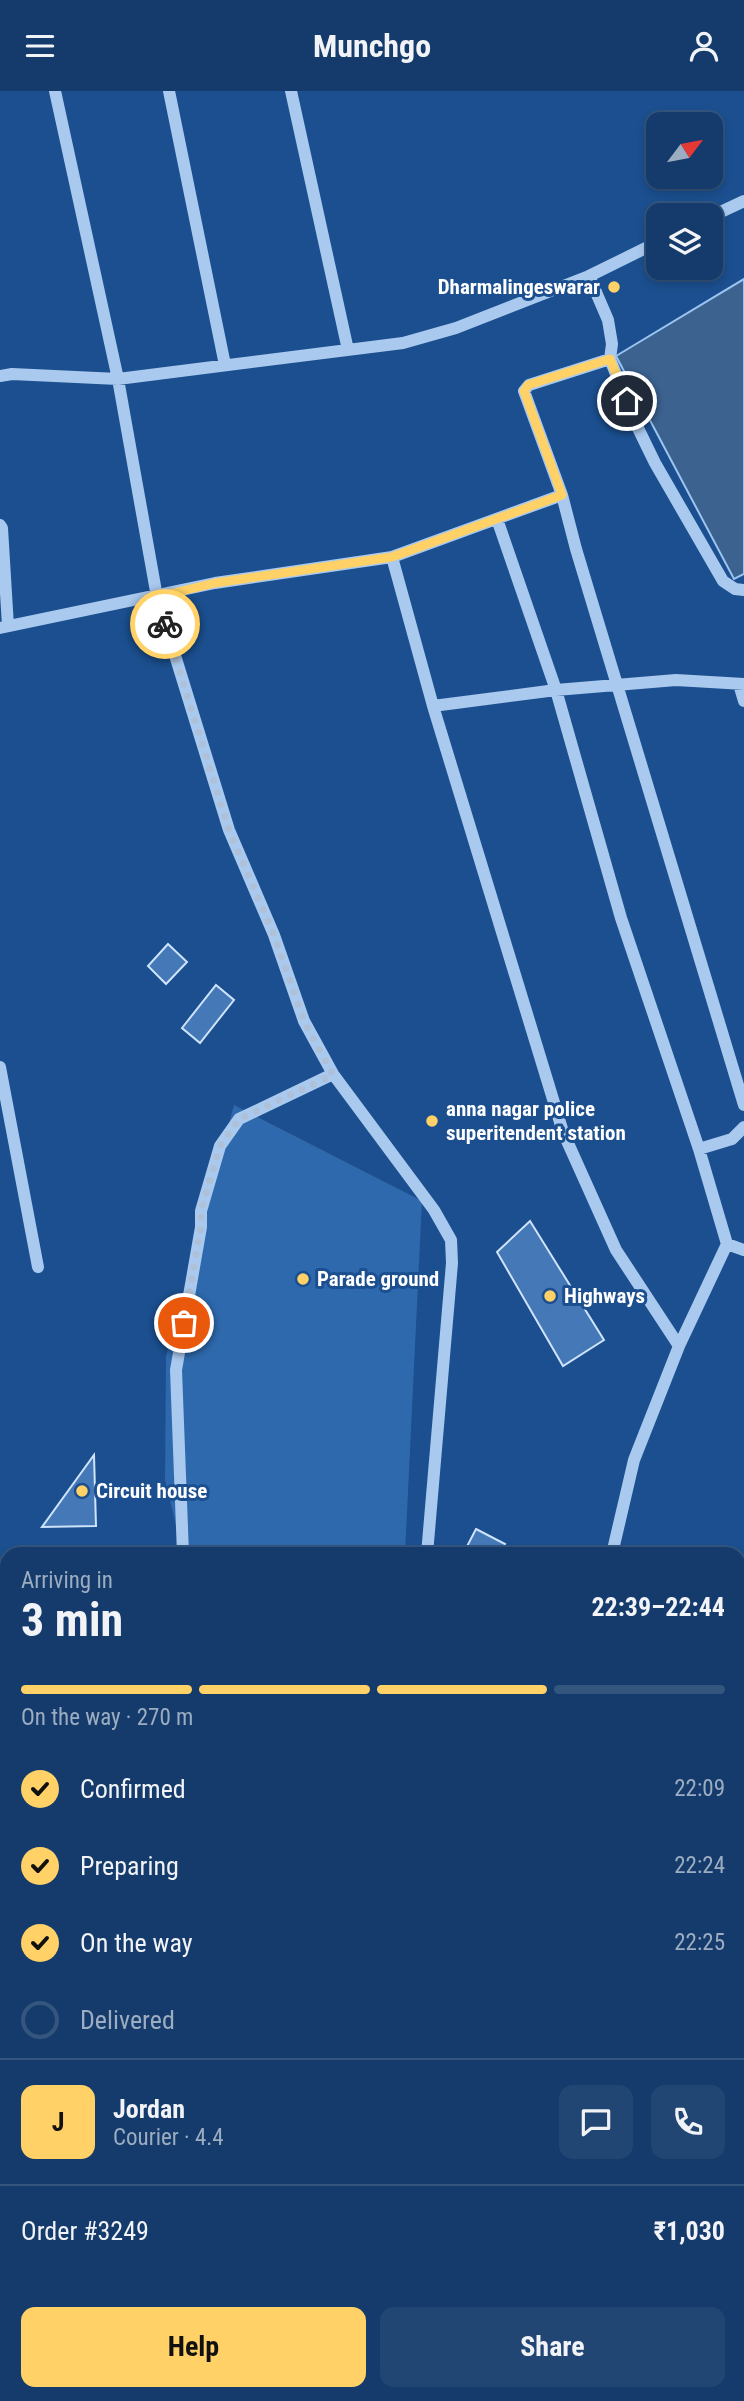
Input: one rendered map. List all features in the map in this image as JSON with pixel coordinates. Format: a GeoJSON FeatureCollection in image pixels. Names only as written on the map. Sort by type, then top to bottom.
{"type":"FeatureCollection","features":[{"type":"Feature","properties":{"kind":"street"},"geometry":{"type":"LineString","coordinates":[[55,91],[118,379],[157,597],[229,830],[274,935],[304,1021],[333,1075],[434,1210],[451,1240],[452,1262],[428,1547]]}},
{"type":"Feature","properties":{"kind":"street"},"geometry":{"type":"LineString","coordinates":[[169,91],[225,365]]}},
{"type":"Feature","properties":{"kind":"street"},"geometry":{"type":"LineString","coordinates":[[290,91],[348,349]]}},
{"type":"Feature","properties":{"kind":"street"},"geometry":{"type":"LineString","coordinates":[[723,211],[744,201]]}},
{"type":"Feature","properties":{"kind":"street"},"geometry":{"type":"LineString","coordinates":[[0,376],[12,373],[118,379],[403,343],[456,328],[589,276],[646,248]]}},
{"type":"Feature","properties":{"kind":"street"},"geometry":{"type":"LineString","coordinates":[[589,276],[608,320],[612,344],[610,359],[650,453],[723,581],[735,589],[744,590]]}},
{"type":"Feature","properties":{"kind":"street"},"geometry":{"type":"LineString","coordinates":[[610,359],[528,385],[524,391],[562,495],[744,1105]]}},
{"type":"Feature","properties":{"kind":"street"},"geometry":{"type":"LineString","coordinates":[[0,524],[4,627],[215,583],[392,557],[562,495]]}},
{"type":"Feature","properties":{"kind":"street"},"geometry":{"type":"LineString","coordinates":[[497,519],[556,690],[621,918],[699,1149],[727,1244],[679,1346],[634,1460],[614,1547]]}},
{"type":"Feature","properties":{"kind":"street"},"geometry":{"type":"LineString","coordinates":[[392,557],[433,706],[563,1132],[616,1250],[679,1346]]}},
{"type":"Feature","properties":{"kind":"street"},"geometry":{"type":"LineString","coordinates":[[433,706],[556,690],[676,680],[742,684],[744,701]]}},
{"type":"Feature","properties":{"kind":"street"},"geometry":{"type":"LineString","coordinates":[[0,1067],[38,1267]]}},
{"type":"Feature","properties":{"kind":"street"},"geometry":{"type":"LineString","coordinates":[[183,1547],[176,1370],[201,1227],[201,1211],[220,1146],[239,1119],[333,1075]]}},
{"type":"Feature","properties":{"kind":"street"},"geometry":{"type":"LineString","coordinates":[[699,1149],[732,1139],[744,1127]]}},
{"type":"Feature","properties":{"kind":"street"},"geometry":{"type":"LineString","coordinates":[[727,1244],[744,1250]]}},
{"type":"Feature","properties":{"kind":"shaded area"},"geometry":{"type":"Polygon","coordinates":[[[744,279],[744,574],[734,579],[616,356],[744,279]]]}},
{"type":"Feature","properties":{"kind":"shaded area","name":"Parade ground"},"geometry":{"type":"Polygon","coordinates":[[[234,1105],[422,1201],[405,1547],[181,1547],[165,1480],[166,1356],[234,1105]]]}},
{"type":"Feature","properties":{"kind":"building"},"geometry":{"type":"Polygon","coordinates":[[[168,944],[187,962],[166,984],[148,966],[168,944]]]}},
{"type":"Feature","properties":{"kind":"building"},"geometry":{"type":"Polygon","coordinates":[[[216,985],[234,1000],[200,1043],[182,1028],[216,985]]]}},
{"type":"Feature","properties":{"kind":"building","name":"Highways"},"geometry":{"type":"Polygon","coordinates":[[[530,1221],[604,1340],[563,1366],[497,1252],[530,1221]]]}},
{"type":"Feature","properties":{"kind":"building","name":"Circuit house"},"geometry":{"type":"Polygon","coordinates":[[[94,1455],[96,1526],[42,1527],[94,1455]]]}},
{"type":"Feature","properties":{"kind":"building"},"geometry":{"type":"Polygon","coordinates":[[[476,1529],[505,1544],[504,1547],[467,1547],[476,1529]]]}},
{"type":"Feature","properties":{"kind":"way so far"},"geometry":{"type":"LineString","coordinates":[[165,624],[229,830],[274,935],[304,1021],[333,1075],[239,1119],[220,1146],[201,1211],[201,1227],[184,1323]]}},
{"type":"Feature","properties":{"kind":"place","name":"Dharmalingeswarar"},"geometry":{"type":"Point","coordinates":[614,287]}},
{"type":"Feature","properties":{"kind":"place","name":"anna nagar police superitendent station"},"geometry":{"type":"Point","coordinates":[432,1121]}},
{"type":"Feature","properties":{"kind":"place","name":"Parade ground"},"geometry":{"type":"Point","coordinates":[303,1279]}},
{"type":"Feature","properties":{"kind":"place","name":"Highways"},"geometry":{"type":"Point","coordinates":[550,1296]}},
{"type":"Feature","properties":{"kind":"place","name":"Circuit house"},"geometry":{"type":"Point","coordinates":[82,1491]}},
{"type":"Feature","properties":{"kind":"route"},"geometry":{"type":"LineString","coordinates":[[165,624],[157,597],[215,583],[392,557],[562,495],[524,391],[528,385],[610,359],[627,401]]}}]}
